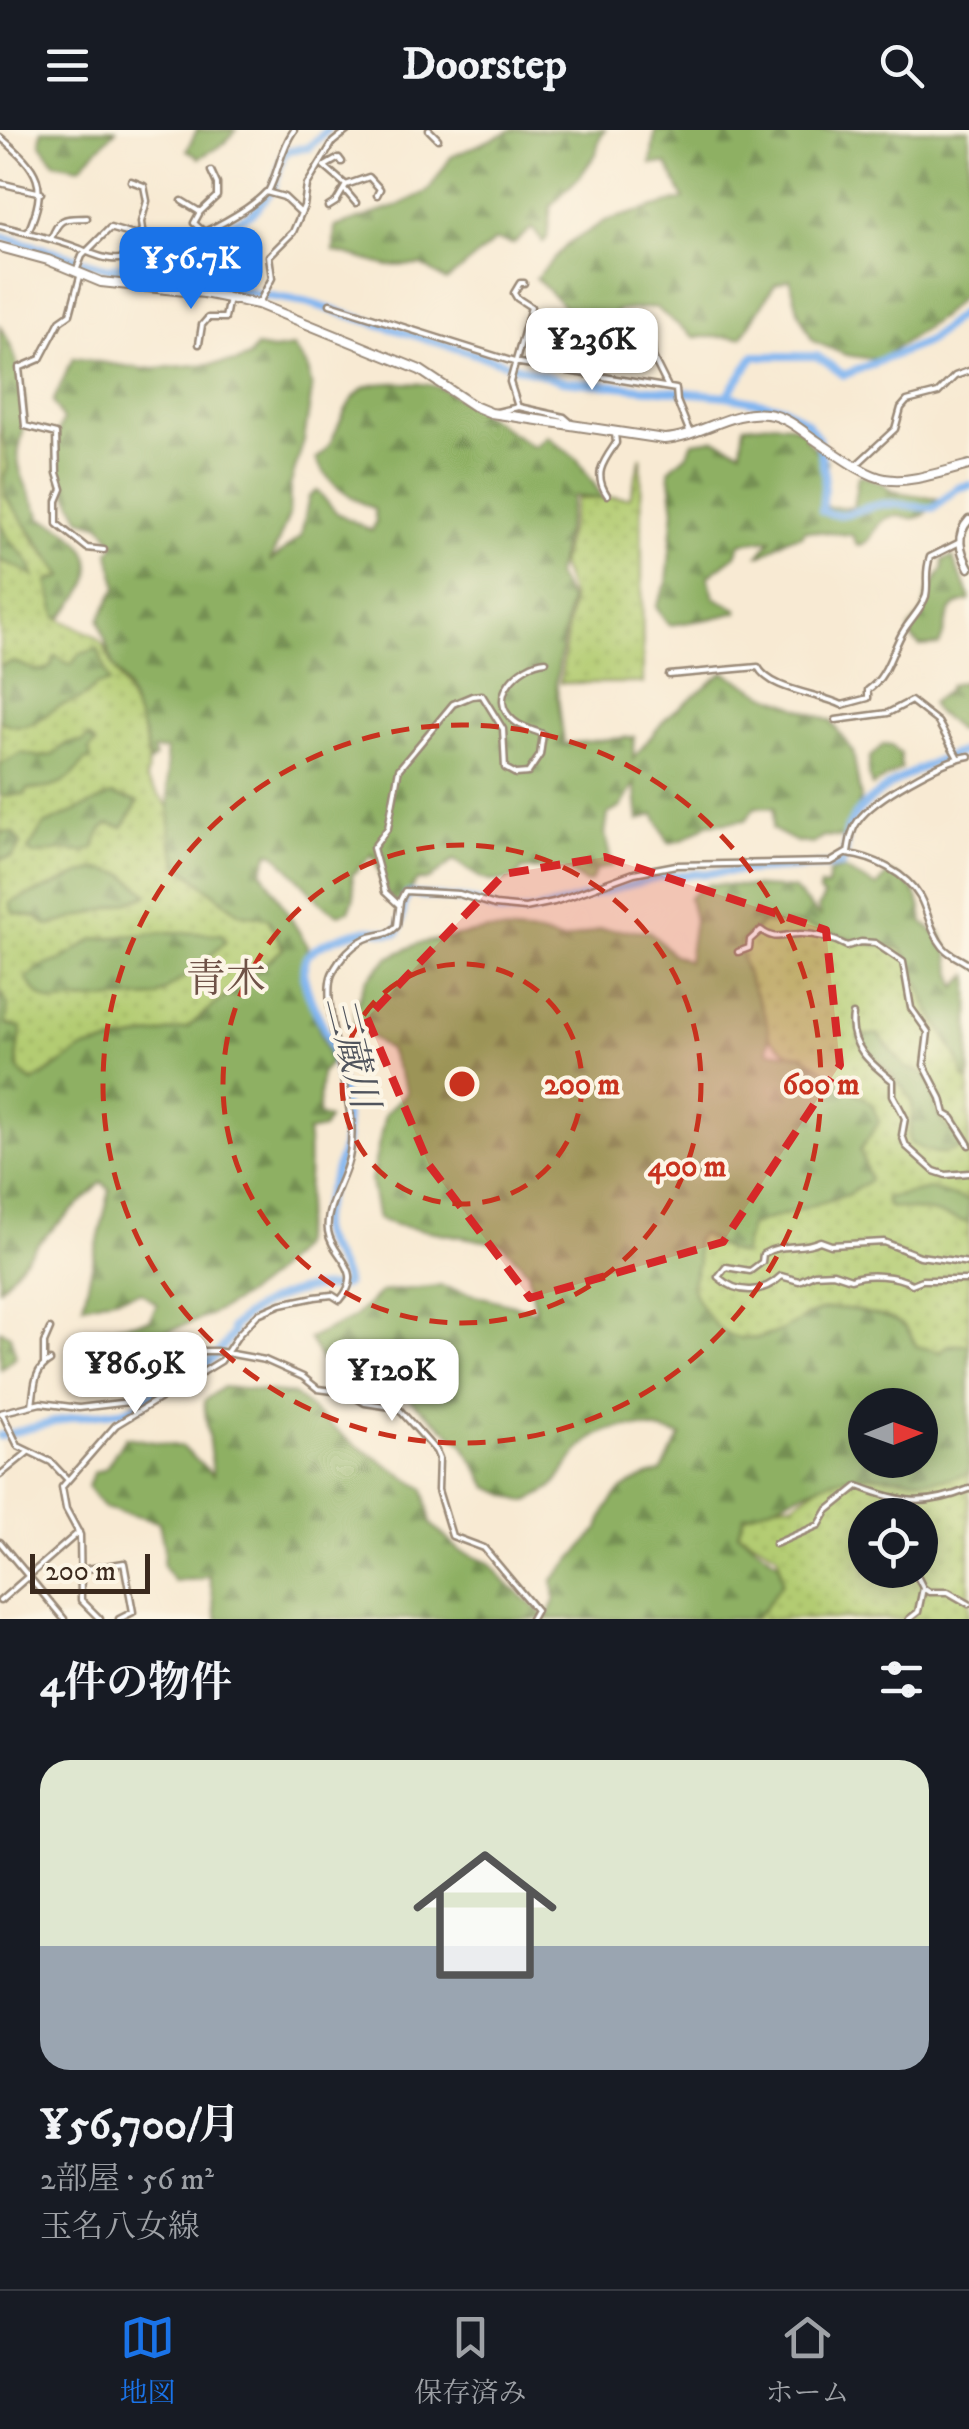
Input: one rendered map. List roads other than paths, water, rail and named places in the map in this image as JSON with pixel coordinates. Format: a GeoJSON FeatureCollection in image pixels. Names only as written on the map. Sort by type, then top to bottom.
{"type":"FeatureCollection","features":[{"type":"Feature","properties":{"kind":"main road"},"geometry":{"type":"LineString","coordinates":[[0,249],[102,282],[260,301],[420,370],[491,413],[615,433],[676,438],[761,413],[784,419],[876,478],[902,482],[969,466]]}},
{"type":"Feature","properties":{"kind":"street"},"geometry":{"type":"LineString","coordinates":[[0,226],[108,259],[170,245],[255,203],[268,192],[285,143],[294,130]]}},
{"type":"Feature","properties":{"kind":"street"},"geometry":{"type":"LineString","coordinates":[[260,301],[272,278],[268,256],[293,232],[307,185],[333,142],[348,130]]}},
{"type":"Feature","properties":{"kind":"street"},"geometry":{"type":"LineString","coordinates":[[429,130],[438,139]]}},
{"type":"Feature","properties":{"kind":"street"},"geometry":{"type":"LineString","coordinates":[[0,137],[36,172],[42,193],[28,232]]}},
{"type":"Feature","properties":{"kind":"street"},"geometry":{"type":"LineString","coordinates":[[322,165],[339,158],[342,162]]}},
{"type":"Feature","properties":{"kind":"street"},"geometry":{"type":"LineString","coordinates":[[322,165],[346,187],[356,203]]}},
{"type":"Feature","properties":{"kind":"street"},"geometry":{"type":"LineString","coordinates":[[203,230],[194,223],[217,196],[211,171]]}},
{"type":"Feature","properties":{"kind":"street"},"geometry":{"type":"LineString","coordinates":[[328,206],[346,187],[369,177],[380,189],[377,195]]}},
{"type":"Feature","properties":{"kind":"street"},"geometry":{"type":"LineString","coordinates":[[104,550],[87,548],[58,524],[57,502],[62,489],[57,473],[56,434],[24,426],[19,368],[40,360],[60,321],[70,314],[86,251],[110,228],[137,236],[142,230],[148,202],[144,186],[131,181]]}},
{"type":"Feature","properties":{"kind":"street"},"geometry":{"type":"LineString","coordinates":[[0,183],[42,193]]}},
{"type":"Feature","properties":{"kind":"street"},"geometry":{"type":"LineString","coordinates":[[268,192],[284,197],[300,213]]}},
{"type":"Feature","properties":{"kind":"street"},"geometry":{"type":"LineString","coordinates":[[182,201],[200,212]]}},
{"type":"Feature","properties":{"kind":"street"},"geometry":{"type":"LineString","coordinates":[[50,239],[63,220],[73,216],[88,218]]}},
{"type":"Feature","properties":{"kind":"street"},"geometry":{"type":"LineString","coordinates":[[518,406],[510,388],[511,371],[530,307],[514,293],[524,282]]}},
{"type":"Feature","properties":{"kind":"street"},"geometry":{"type":"LineString","coordinates":[[198,344],[202,325],[208,318],[225,318],[229,298]]}},
{"type":"Feature","properties":{"kind":"street"},"geometry":{"type":"LineString","coordinates":[[330,304],[514,362],[676,389],[690,432]]}},
{"type":"Feature","properties":{"kind":"street"},"geometry":{"type":"LineString","coordinates":[[632,314],[629,342],[652,345],[653,357],[668,387]]}},
{"type":"Feature","properties":{"kind":"street"},"geometry":{"type":"LineString","coordinates":[[854,466],[895,429],[907,401],[938,393],[956,376],[969,371]]}},
{"type":"Feature","properties":{"kind":"street"},"geometry":{"type":"LineString","coordinates":[[491,413],[518,406],[564,417],[575,426]]}},
{"type":"Feature","properties":{"kind":"street"},"geometry":{"type":"LineString","coordinates":[[607,495],[599,468],[616,443],[615,433]]}},
{"type":"Feature","properties":{"kind":"street"},"geometry":{"type":"LineString","coordinates":[[969,520],[960,532],[969,568]]}},
{"type":"Feature","properties":{"kind":"street"},"geometry":{"type":"LineString","coordinates":[[669,675],[758,666],[763,676],[804,694],[821,694],[842,705],[868,698],[868,690],[876,685],[895,654],[902,632],[926,594],[924,573],[930,557],[960,542]]}},
{"type":"Feature","properties":{"kind":"street"},"geometry":{"type":"LineString","coordinates":[[399,905],[385,892],[373,848],[388,828],[399,768],[454,704],[482,696],[503,729],[504,768],[516,774],[528,773],[540,754],[543,734],[515,722],[504,696],[520,668],[546,661]]}},
{"type":"Feature","properties":{"kind":"street"},"geometry":{"type":"LineString","coordinates":[[836,720],[888,712],[911,701],[938,722],[958,758]]}},
{"type":"Feature","properties":{"kind":"street"},"geometry":{"type":"LineString","coordinates":[[846,855],[854,827],[867,811],[958,758],[969,756]]}},
{"type":"Feature","properties":{"kind":"street"},"geometry":{"type":"LineString","coordinates":[[100,1619],[81,1600],[79,1532],[62,1487],[116,1424],[209,1370],[258,1314],[281,1304],[315,1297],[332,1295],[340,1300],[348,1288],[344,1260],[328,1233],[331,1209],[351,1146],[351,1120],[334,1032],[330,981],[349,950],[370,937],[384,936],[397,926],[399,905],[406,890],[459,894],[496,905],[525,908],[554,902],[634,873],[676,865],[831,862],[846,855],[886,867],[907,882],[921,899],[928,924],[941,944],[969,965]]}},
{"type":"Feature","properties":{"kind":"street"},"geometry":{"type":"LineString","coordinates":[[738,952],[748,948],[750,940],[761,930],[778,938],[801,934],[828,936],[847,946],[875,943],[903,962],[912,1008],[928,1032],[924,1065],[945,1114],[969,1144]]}},
{"type":"Feature","properties":{"kind":"street"},"geometry":{"type":"LineString","coordinates":[[853,1015],[851,1031],[864,1055],[893,1082],[893,1095],[905,1118],[902,1136],[906,1146],[934,1172],[969,1173]]}},
{"type":"Feature","properties":{"kind":"street"},"geometry":{"type":"LineString","coordinates":[[969,1263],[920,1256],[884,1242],[820,1242],[807,1248],[773,1248],[750,1271],[726,1267],[718,1277],[751,1291],[769,1288],[781,1276],[804,1280],[814,1274],[833,1274],[851,1280],[865,1274],[903,1279],[912,1284],[922,1280],[969,1280]]}},
{"type":"Feature","properties":{"kind":"street"},"geometry":{"type":"LineString","coordinates":[[32,1405],[36,1377],[47,1363],[44,1343],[50,1328]]}},
{"type":"Feature","properties":{"kind":"street"},"geometry":{"type":"LineString","coordinates":[[68,1480],[51,1462],[15,1440],[1,1413],[45,1403],[79,1408],[129,1402],[157,1384],[180,1356],[195,1352],[265,1360],[303,1377],[318,1389],[348,1393],[365,1403],[403,1411],[439,1458],[438,1490],[452,1536],[491,1554],[536,1610],[532,1619]]}},
{"type":"Feature","properties":{"kind":"street"},"geometry":{"type":"LineString","coordinates":[[0,1475],[29,1452]]}},
{"type":"Feature","properties":{"kind":"street"},"geometry":{"type":"LineString","coordinates":[[775,1544],[819,1525],[828,1511],[858,1486],[900,1500],[924,1503],[969,1488]]}},
{"type":"Feature","properties":{"kind":"street"},"geometry":{"type":"LineString","coordinates":[[0,1601],[79,1532]]}},
{"type":"Feature","properties":{"kind":"street"},"geometry":{"type":"LineString","coordinates":[[0,1542],[64,1619]]}},
{"type":"Feature","properties":{"kind":"street"},"geometry":{"type":"LineString","coordinates":[[80,1570],[124,1563],[133,1612],[119,1619]]}},
{"type":"Feature","properties":{"kind":"street"},"geometry":{"type":"LineString","coordinates":[[909,1619],[918,1612],[923,1588],[948,1592],[969,1604]]}},
{"type":"Feature","properties":{"kind":"street"},"geometry":{"type":"LineString","coordinates":[[53,1619],[60,1613]]}},
{"type":"Feature","properties":{"kind":"waterway"},"geometry":{"type":"LineString","coordinates":[[274,188],[283,156],[289,150],[308,148],[327,130]]}},
{"type":"Feature","properties":{"kind":"waterway"},"geometry":{"type":"LineString","coordinates":[[209,234],[252,213],[270,193]]}},
{"type":"Feature","properties":{"kind":"waterway"},"geometry":{"type":"LineString","coordinates":[[0,236],[77,258]]}},
{"type":"Feature","properties":{"kind":"waterway"},"geometry":{"type":"LineString","coordinates":[[108,268],[152,260],[204,237]]}},
{"type":"Feature","properties":{"kind":"waterway"},"geometry":{"type":"LineString","coordinates":[[84,261],[141,278],[306,302],[563,381],[727,396],[783,407],[806,422],[818,438],[825,475],[822,511],[829,513],[843,514],[884,504],[934,508],[957,488],[969,485]]}},
{"type":"Feature","properties":{"kind":"waterway"},"geometry":{"type":"LineString","coordinates":[[727,396],[754,356],[817,356],[844,375],[927,342],[969,307]]}},
{"type":"Feature","properties":{"kind":"waterway","name":"三蔵川"},"geometry":{"type":"LineString","coordinates":[[0,1436],[138,1405],[169,1382],[200,1369],[215,1357],[233,1334],[232,1328],[259,1307],[291,1293],[346,1284],[320,1229],[343,1149],[345,1125],[333,1055],[304,978],[306,958],[317,948],[361,931],[397,933],[409,894],[473,901],[502,913],[532,912],[662,876],[842,865],[848,828],[868,802],[919,769],[969,750]]}},
{"type":"Feature","properties":{"kind":"district","name":"青木"},"geometry":{"type":"Point","coordinates":[226,978]}}]}
